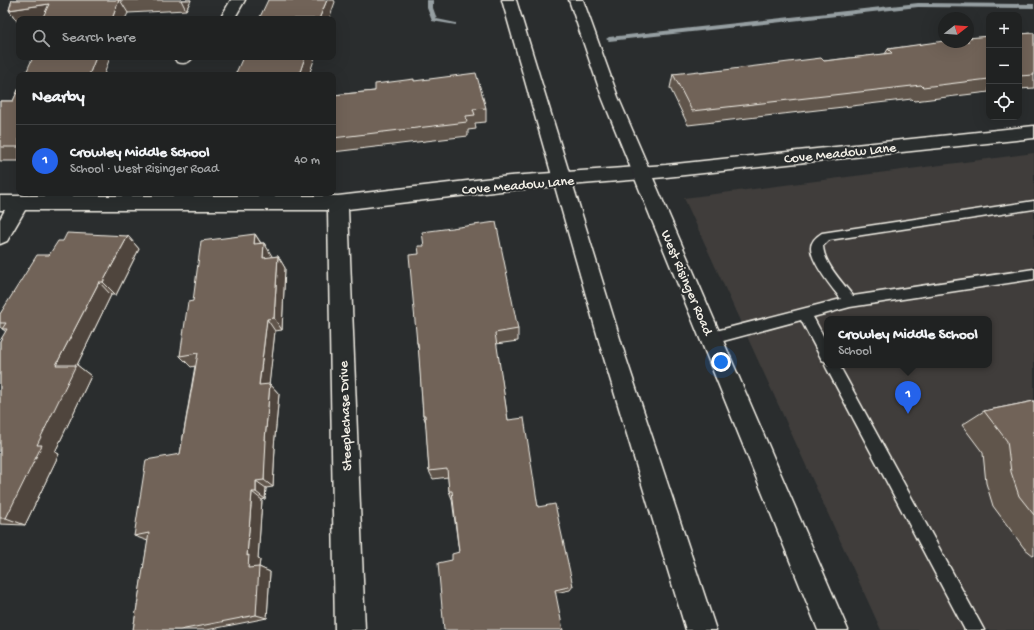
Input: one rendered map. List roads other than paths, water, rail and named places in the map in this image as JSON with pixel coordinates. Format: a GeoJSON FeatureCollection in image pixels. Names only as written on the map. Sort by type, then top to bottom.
{"type":"FeatureCollection","features":[{"type":"Feature","properties":{"kind":"street"},"geometry":{"type":"LineString","coordinates":[[229,16],[238,0]]}},
{"type":"Feature","properties":{"kind":"street"},"geometry":{"type":"LineString","coordinates":[[509,0],[614,355],[701,630]]}},
{"type":"Feature","properties":{"kind":"street","name":"West Risinger Road"},"geometry":{"type":"LineString","coordinates":[[576,0],[610,97],[643,172],[833,630]]}},
{"type":"Feature","properties":{"kind":"street","name":"Cove Meadow Lane"},"geometry":{"type":"LineString","coordinates":[[0,203],[338,203],[510,183],[643,172],[1034,132]]}},
{"type":"Feature","properties":{"kind":"street","name":"Steeplechase Drive"},"geometry":{"type":"LineString","coordinates":[[338,203],[350,630]]}},
{"type":"Feature","properties":{"kind":"street"},"geometry":{"type":"LineString","coordinates":[[0,236],[20,204]]}},
{"type":"Feature","properties":{"kind":"lane"},"geometry":{"type":"LineString","coordinates":[[850,302],[828,271],[817,248],[819,242],[826,236],[1034,205]]}},
{"type":"Feature","properties":{"kind":"lane"},"geometry":{"type":"LineString","coordinates":[[712,338],[850,302],[1034,274]]}},
{"type":"Feature","properties":{"kind":"lane"},"geometry":{"type":"LineString","coordinates":[[804,313],[824,350]]}},
{"type":"Feature","properties":{"kind":"lane"},"geometry":{"type":"LineString","coordinates":[[834,368],[975,630]]}},
{"type":"Feature","properties":{"kind":"waterway"},"geometry":{"type":"LineString","coordinates":[[430,0],[430,8],[434,20],[454,24]]}},
{"type":"Feature","properties":{"kind":"waterway"},"geometry":{"type":"LineString","coordinates":[[609,39],[918,5],[1034,6]]}},
{"type":"Feature","properties":{"kind":"place","name":"Crowley Middle School"},"geometry":{"type":"Point","coordinates":[908,414]}}]}
